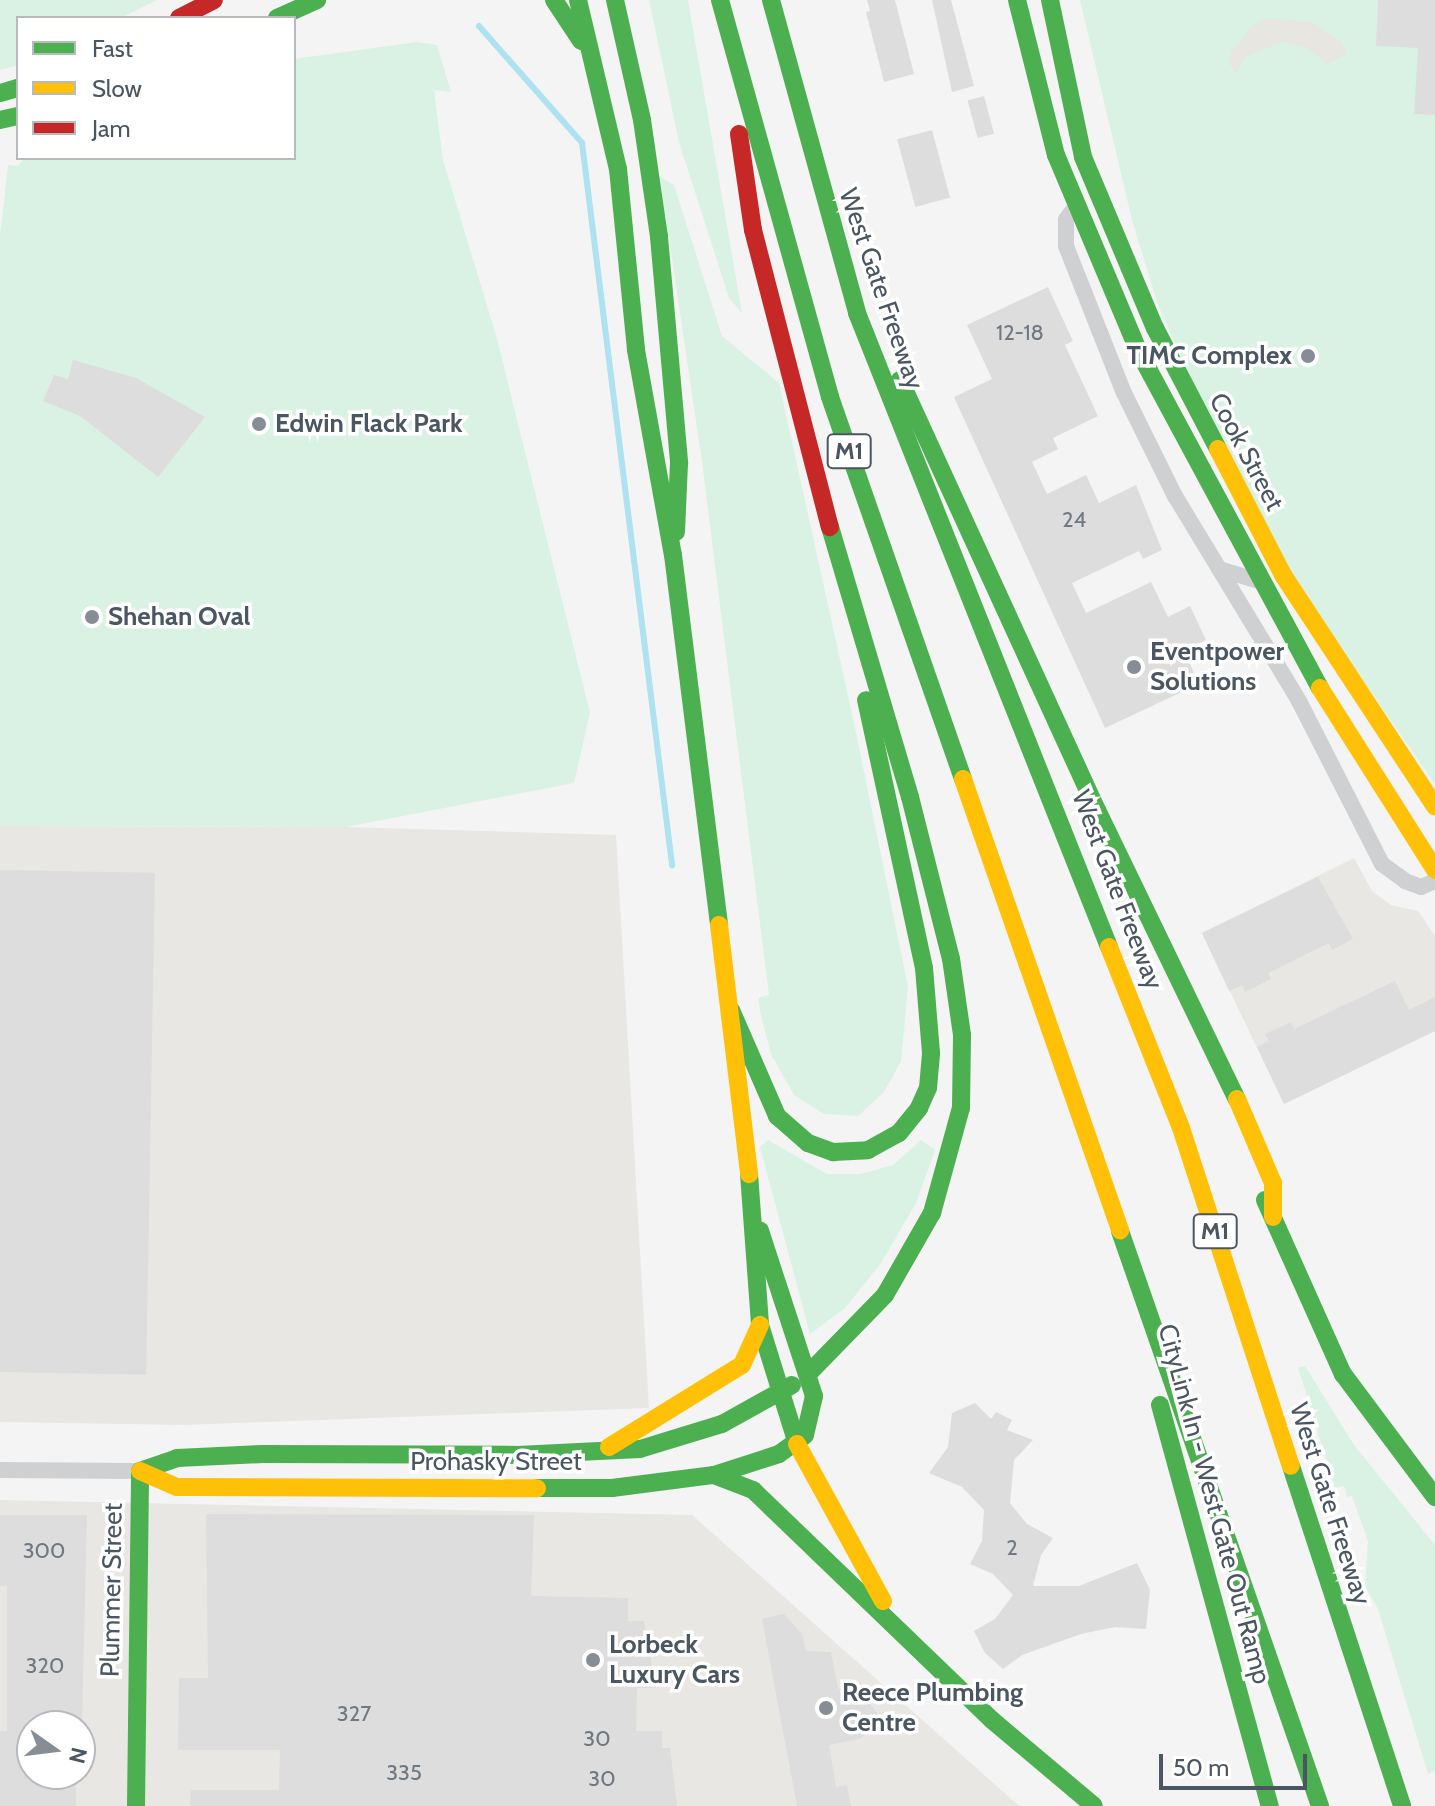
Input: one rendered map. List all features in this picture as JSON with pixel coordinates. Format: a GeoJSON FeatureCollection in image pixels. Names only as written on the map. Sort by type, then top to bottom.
{"type":"FeatureCollection","features":[{"type":"Feature","properties":{"kind":"main road"},"geometry":{"type":"LineString","coordinates":[[183,16],[214,0]]}},
{"type":"Feature","properties":{"kind":"main road"},"geometry":{"type":"LineString","coordinates":[[281,16],[317,0]]}},
{"type":"Feature","properties":{"kind":"main road"},"geometry":{"type":"LineString","coordinates":[[554,0],[574,26],[601,83]]}},
{"type":"Feature","properties":{"kind":"main road"},"geometry":{"type":"LineString","coordinates":[[578,0],[601,83],[618,169],[636,350],[673,555],[755,1220],[760,1325],[797,1444],[855,1558],[924,1652]]}},
{"type":"Feature","properties":{"kind":"main road"},"geometry":{"type":"LineString","coordinates":[[615,0],[642,120],[659,237],[679,463],[673,555]]}},
{"type":"Feature","properties":{"kind":"main road","name":"West Gate Freeway"},"geometry":{"type":"LineString","coordinates":[[771,0],[826,215],[874,359],[1000,665],[1181,1128],[1402,1806]]}},
{"type":"Feature","properties":{"kind":"main road","name":"Cook Street"},"geometry":{"type":"LineString","coordinates":[[1014,0],[1056,155],[1146,365],[1259,581],[1354,747],[1435,870]]}},
{"type":"Feature","properties":{"kind":"main road","name":"Cook Street"},"geometry":{"type":"LineString","coordinates":[[1050,0],[1083,157],[1161,341],[1283,575],[1435,806]]}},
{"type":"Feature","properties":{"kind":"main road"},"geometry":{"type":"LineString","coordinates":[[720,1],[753,230],[855,622],[874,749],[924,968],[931,1053],[928,1088],[919,1108],[899,1133],[868,1150],[833,1152],[808,1143],[777,1116],[731,1010]]}},
{"type":"Feature","properties":{"kind":"main road","name":"M1"},"geometry":{"type":"LineString","coordinates":[[720,1],[830,397],[1111,1214],[1320,1806]]}},
{"type":"Feature","properties":{"kind":"main road"},"geometry":{"type":"LineString","coordinates":[[874,359],[900,380],[908,394],[1097,810],[1233,1089],[1273,1183],[1273,1217]]}},
{"type":"Feature","properties":{"kind":"main road","name":"Prohasky Street"},"geometry":{"type":"LineString","coordinates":[[140,1471],[177,1458],[263,1454],[597,1453],[694,1436],[779,1394],[808,1374],[885,1295],[920,1238],[950,1160],[963,1083],[951,959],[898,753],[855,622]]}},
{"type":"Feature","properties":{"kind":"main road"},"geometry":{"type":"LineString","coordinates":[[1000,665],[1109,871],[1273,1217],[1343,1374],[1435,1497]]}},
{"type":"Feature","properties":{"kind":"main road","name":"CityLink In - West Gate Out Ramp"},"geometry":{"type":"LineString","coordinates":[[1111,1214],[1270,1806]]}},
{"type":"Feature","properties":{"kind":"main road"},"geometry":{"type":"LineString","coordinates":[[755,1220],[814,1396],[810,1425],[797,1444]]}},
{"type":"Feature","properties":{"kind":"main road"},"geometry":{"type":"LineString","coordinates":[[597,1453],[742,1365],[760,1325]]}},
{"type":"Feature","properties":{"kind":"main road","name":"Prohasky Street"},"geometry":{"type":"LineString","coordinates":[[140,1471],[177,1487],[612,1488],[714,1475],[797,1444]]}},
{"type":"Feature","properties":{"kind":"main road","name":"Plummer Street"},"geometry":{"type":"LineString","coordinates":[[136,1806],[140,1471]]}},
{"type":"Feature","properties":{"kind":"main road"},"geometry":{"type":"LineString","coordinates":[[714,1475],[753,1490],[992,1720],[1094,1806]]}},
{"type":"Feature","properties":{"kind":"street"},"geometry":{"type":"LineString","coordinates":[[1076,206],[1066,220],[1064,238],[1102,342],[1175,496],[1337,768],[1382,864],[1405,881],[1421,887],[1435,881]]}},
{"type":"Feature","properties":{"kind":"street"},"geometry":{"type":"LineString","coordinates":[[1219,569],[1259,581]]}},
{"type":"Feature","properties":{"kind":"street","name":"Prohasky Street"},"geometry":{"type":"LineString","coordinates":[[0,1470],[140,1471]]}},
{"type":"Feature","properties":{"kind":"shaded area"},"geometry":{"type":"Polygon","coordinates":[[[0,826],[346,827],[616,835],[649,1408],[184,1425],[0,1422],[0,826]]]}},
{"type":"Feature","properties":{"kind":"shaded area"},"geometry":{"type":"Polygon","coordinates":[[[1354,858],[1372,891],[1391,905],[1418,911],[1435,936],[1435,1031],[1284,1104],[1202,933],[1354,858]]]}},
{"type":"Feature","properties":{"kind":"shaded area"},"geometry":{"type":"Polygon","coordinates":[[[0,1500],[692,1515],[1019,1806],[0,1806],[0,1500]]]}},
{"type":"Feature","properties":{"kind":"green space"},"geometry":{"type":"Polygon","coordinates":[[[0,0],[157,0],[125,16],[16,16],[16,66],[0,70],[0,0]]]}},
{"type":"Feature","properties":{"kind":"green space"},"geometry":{"type":"Polygon","coordinates":[[[649,0],[688,0],[742,313],[729,298],[679,142],[649,0]]]}},
{"type":"Feature","properties":{"kind":"green space","name":"TIMC Complex"},"geometry":{"type":"Polygon","coordinates":[[[1080,0],[1435,0],[1435,784],[1273,550],[1204,408],[1158,305],[1132,220],[1080,0]]]}},
{"type":"Feature","properties":{"kind":"green space","name":"Edwin Flack Park"},"geometry":{"type":"Polygon","coordinates":[[[417,42],[437,45],[451,92],[434,90],[443,160],[497,339],[590,713],[574,783],[346,827],[0,826],[0,236],[8,165],[18,166],[23,160],[296,160],[296,59],[417,42]]]}},
{"type":"Feature","properties":{"kind":"green space"},"geometry":{"type":"Polygon","coordinates":[[[660,177],[674,185],[722,336],[779,383],[854,723],[908,987],[901,1061],[884,1092],[858,1116],[824,1114],[794,1095],[771,1054],[760,1011],[758,998],[769,995],[702,462],[660,177]]]}},
{"type":"Feature","properties":{"kind":"green space"},"geometry":{"type":"Polygon","coordinates":[[[768,1140],[827,1174],[860,1174],[893,1165],[921,1140],[935,1150],[916,1203],[881,1263],[845,1308],[810,1334],[760,1147],[768,1140]]]}},
{"type":"Feature","properties":{"kind":"green space"},"geometry":{"type":"Polygon","coordinates":[[[1305,1366],[1354,1445],[1435,1545],[1435,1771],[1428,1774],[1378,1609],[1365,1586],[1368,1541],[1352,1496],[1347,1497],[1344,1486],[1335,1488],[1298,1367],[1305,1366]]]}},
{"type":"Feature","properties":{"kind":"sand"},"geometry":{"type":"Polygon","coordinates":[[[1268,18],[1311,22],[1339,40],[1348,54],[1327,64],[1309,49],[1282,42],[1245,57],[1236,73],[1228,62],[1232,51],[1255,23],[1268,18]]]}},
{"type":"Feature","properties":{"kind":"building"},"geometry":{"type":"Polygon","coordinates":[[[867,0],[895,0],[914,74],[884,82],[866,12],[870,11],[867,0]]]}},
{"type":"Feature","properties":{"kind":"building"},"geometry":{"type":"Polygon","coordinates":[[[932,0],[951,0],[974,86],[952,92],[932,0]]]}},
{"type":"Feature","properties":{"kind":"building"},"geometry":{"type":"Polygon","coordinates":[[[1378,0],[1435,0],[1435,115],[1414,114],[1418,48],[1376,46],[1378,0]]]}},
{"type":"Feature","properties":{"kind":"building"},"geometry":{"type":"Polygon","coordinates":[[[984,96],[994,134],[978,138],[968,100],[984,96]]]}},
{"type":"Feature","properties":{"kind":"building"},"geometry":{"type":"Polygon","coordinates":[[[932,130],[950,198],[915,207],[897,139],[932,130]]]}},
{"type":"Feature","properties":{"kind":"building"},"geometry":{"type":"Polygon","coordinates":[[[1048,287],[1073,341],[1065,345],[1098,416],[1053,438],[1058,449],[1032,462],[1047,494],[1086,475],[1099,503],[1136,485],[1162,550],[1143,559],[1139,551],[1072,583],[1086,613],[1151,582],[1168,617],[1190,606],[1206,640],[1184,651],[1199,684],[1105,728],[954,397],[992,379],[967,325],[1048,287]]]}},
{"type":"Feature","properties":{"kind":"building"},"geometry":{"type":"Polygon","coordinates":[[[73,360],[136,378],[205,417],[158,477],[80,416],[43,401],[54,375],[68,379],[73,360]]]}},
{"type":"Feature","properties":{"kind":"building"},"geometry":{"type":"Polygon","coordinates":[[[0,870],[155,873],[146,1375],[0,1372],[0,870]]]}},
{"type":"Feature","properties":{"kind":"building"},"geometry":{"type":"Polygon","coordinates":[[[1318,877],[1353,939],[1332,950],[1329,943],[1268,973],[1271,979],[1245,992],[1242,985],[1229,991],[1202,933],[1318,877]]]}},
{"type":"Feature","properties":{"kind":"building"},"geometry":{"type":"Polygon","coordinates":[[[1395,981],[1409,1010],[1435,997],[1435,1031],[1284,1104],[1257,1047],[1269,1041],[1265,1034],[1291,1022],[1294,1029],[1395,981]]]}},
{"type":"Feature","properties":{"kind":"building"},"geometry":{"type":"Polygon","coordinates":[[[975,1403],[991,1419],[996,1412],[1012,1420],[1007,1430],[1033,1440],[1014,1460],[1010,1503],[1027,1524],[1053,1538],[1041,1555],[1033,1586],[1079,1586],[1137,1563],[1150,1590],[1146,1629],[1115,1627],[1081,1634],[1022,1655],[1003,1669],[985,1653],[974,1631],[995,1619],[1013,1595],[993,1574],[970,1564],[982,1541],[984,1510],[962,1487],[929,1473],[948,1447],[952,1413],[975,1403]]]}},
{"type":"Feature","properties":{"kind":"building"},"geometry":{"type":"Polygon","coordinates":[[[206,1514],[534,1515],[531,1596],[628,1598],[628,1621],[644,1621],[656,1688],[637,1688],[636,1731],[662,1731],[662,1748],[670,1748],[677,1806],[190,1806],[191,1790],[279,1790],[280,1750],[178,1750],[179,1678],[208,1678],[206,1514]]]}},
{"type":"Feature","properties":{"kind":"building"},"geometry":{"type":"Polygon","coordinates":[[[0,1515],[87,1515],[82,1710],[16,1710],[16,1790],[76,1790],[76,1806],[0,1806],[0,1731],[7,1731],[7,1586],[0,1586],[0,1515]]]}},
{"type":"Feature","properties":{"kind":"building","name":"Reece Plumbing Centre"},"geometry":{"type":"Polygon","coordinates":[[[784,1614],[802,1634],[806,1651],[831,1652],[838,1689],[855,1685],[884,1722],[859,1739],[829,1745],[836,1787],[847,1785],[851,1806],[797,1806],[762,1619],[784,1614]]]}},
{"type":"Feature","properties":{"kind":"waterway"},"geometry":{"type":"LineString","coordinates":[[479,26],[582,143],[672,865]]}},
{"type":"Feature","properties":{"kind":"traffic: fast"},"geometry":{"type":"LineString","coordinates":[[281,16],[317,0]]}},
{"type":"Feature","properties":{"kind":"traffic: fast"},"geometry":{"type":"LineString","coordinates":[[554,0],[581,41]]}},
{"type":"Feature","properties":{"kind":"traffic: fast"},"geometry":{"type":"LineString","coordinates":[[578,0],[618,169],[636,350],[673,555],[719,925]]}},
{"type":"Feature","properties":{"kind":"traffic: fast"},"geometry":{"type":"LineString","coordinates":[[615,0],[642,120],[659,237],[679,463],[676,532]]}},
{"type":"Feature","properties":{"kind":"traffic: fast"},"geometry":{"type":"LineString","coordinates":[[720,0],[830,397],[963,779]]}},
{"type":"Feature","properties":{"kind":"traffic: fast"},"geometry":{"type":"LineString","coordinates":[[771,0],[857,313],[1109,947]]}},
{"type":"Feature","properties":{"kind":"traffic: fast"},"geometry":{"type":"LineString","coordinates":[[1017,0],[1056,155],[1139,352],[1320,688]]}},
{"type":"Feature","properties":{"kind":"traffic: fast"},"geometry":{"type":"LineString","coordinates":[[1050,0],[1083,157],[1155,328],[1218,449]]}},
{"type":"Feature","properties":{"kind":"traffic: fast"},"geometry":{"type":"LineString","coordinates":[[0,93],[16,89]]}},
{"type":"Feature","properties":{"kind":"traffic: fast"},"geometry":{"type":"LineString","coordinates":[[0,120],[16,116]]}},
{"type":"Feature","properties":{"kind":"traffic: fast"},"geometry":{"type":"LineString","coordinates":[[900,380],[1097,810],[1237,1099]]}},
{"type":"Feature","properties":{"kind":"traffic: fast"},"geometry":{"type":"LineString","coordinates":[[808,1374],[885,1295],[932,1213],[961,1108],[962,1035],[951,959],[910,797],[830,527]]}},
{"type":"Feature","properties":{"kind":"traffic: fast"},"geometry":{"type":"LineString","coordinates":[[731,1010],[777,1116],[808,1143],[833,1152],[868,1150],[899,1133],[919,1108],[928,1088],[931,1053],[924,968],[866,700]]}},
{"type":"Feature","properties":{"kind":"traffic: fast"},"geometry":{"type":"LineString","coordinates":[[749,1174],[760,1325],[797,1444]]}},
{"type":"Feature","properties":{"kind":"traffic: fast"},"geometry":{"type":"LineString","coordinates":[[1265,1200],[1343,1374],[1435,1497]]}},
{"type":"Feature","properties":{"kind":"traffic: fast"},"geometry":{"type":"LineString","coordinates":[[537,1488],[612,1488],[714,1475],[779,1454],[805,1435],[814,1396],[760,1231]]}},
{"type":"Feature","properties":{"kind":"traffic: fast"},"geometry":{"type":"LineString","coordinates":[[1120,1231],[1320,1806]]}},
{"type":"Feature","properties":{"kind":"traffic: fast"},"geometry":{"type":"LineString","coordinates":[[140,1471],[177,1458],[263,1454],[518,1455],[640,1449],[722,1424],[792,1385]]}},
{"type":"Feature","properties":{"kind":"traffic: fast"},"geometry":{"type":"LineString","coordinates":[[1160,1405],[1270,1806]]}},
{"type":"Feature","properties":{"kind":"traffic: fast"},"geometry":{"type":"LineString","coordinates":[[1291,1466],[1402,1806]]}},
{"type":"Feature","properties":{"kind":"traffic: fast"},"geometry":{"type":"LineString","coordinates":[[136,1806],[140,1471]]}},
{"type":"Feature","properties":{"kind":"traffic: fast"},"geometry":{"type":"LineString","coordinates":[[714,1475],[753,1490],[992,1720],[1094,1806]]}},
{"type":"Feature","properties":{"kind":"traffic: slow"},"geometry":{"type":"LineString","coordinates":[[1218,449],[1283,575],[1435,806]]}},
{"type":"Feature","properties":{"kind":"traffic: slow"},"geometry":{"type":"LineString","coordinates":[[1320,688],[1435,870]]}},
{"type":"Feature","properties":{"kind":"traffic: slow"},"geometry":{"type":"LineString","coordinates":[[963,779],[1120,1231]]}},
{"type":"Feature","properties":{"kind":"traffic: slow"},"geometry":{"type":"LineString","coordinates":[[719,925],[749,1174]]}},
{"type":"Feature","properties":{"kind":"traffic: slow"},"geometry":{"type":"LineString","coordinates":[[1109,947],[1181,1128],[1291,1466]]}},
{"type":"Feature","properties":{"kind":"traffic: slow"},"geometry":{"type":"LineString","coordinates":[[1237,1099],[1273,1183],[1273,1217]]}},
{"type":"Feature","properties":{"kind":"traffic: slow"},"geometry":{"type":"LineString","coordinates":[[609,1447],[742,1365],[760,1325]]}},
{"type":"Feature","properties":{"kind":"traffic: slow"},"geometry":{"type":"LineString","coordinates":[[797,1444],[883,1601]]}},
{"type":"Feature","properties":{"kind":"traffic: slow"},"geometry":{"type":"LineString","coordinates":[[140,1471],[177,1487],[537,1488]]}},
{"type":"Feature","properties":{"kind":"traffic: jam"},"geometry":{"type":"LineString","coordinates":[[183,16],[214,0]]}},
{"type":"Feature","properties":{"kind":"traffic: jam"},"geometry":{"type":"LineString","coordinates":[[739,134],[753,230],[830,527]]}},
{"type":"Feature","properties":{"kind":"place","name":"TIMC Complex"},"geometry":{"type":"Point","coordinates":[1308,356]}},
{"type":"Feature","properties":{"kind":"place","name":"Edwin Flack Park"},"geometry":{"type":"Point","coordinates":[259,424]}},
{"type":"Feature","properties":{"kind":"place","name":"Shehan Oval"},"geometry":{"type":"Point","coordinates":[92,617]}},
{"type":"Feature","properties":{"kind":"place","name":"Eventpower Solutions"},"geometry":{"type":"Point","coordinates":[1134,667]}},
{"type":"Feature","properties":{"kind":"place","name":"Lorbeck Luxury Cars"},"geometry":{"type":"Point","coordinates":[593,1660]}},
{"type":"Feature","properties":{"kind":"place","name":"Reece Plumbing Centre"},"geometry":{"type":"Point","coordinates":[826,1708]}}]}
